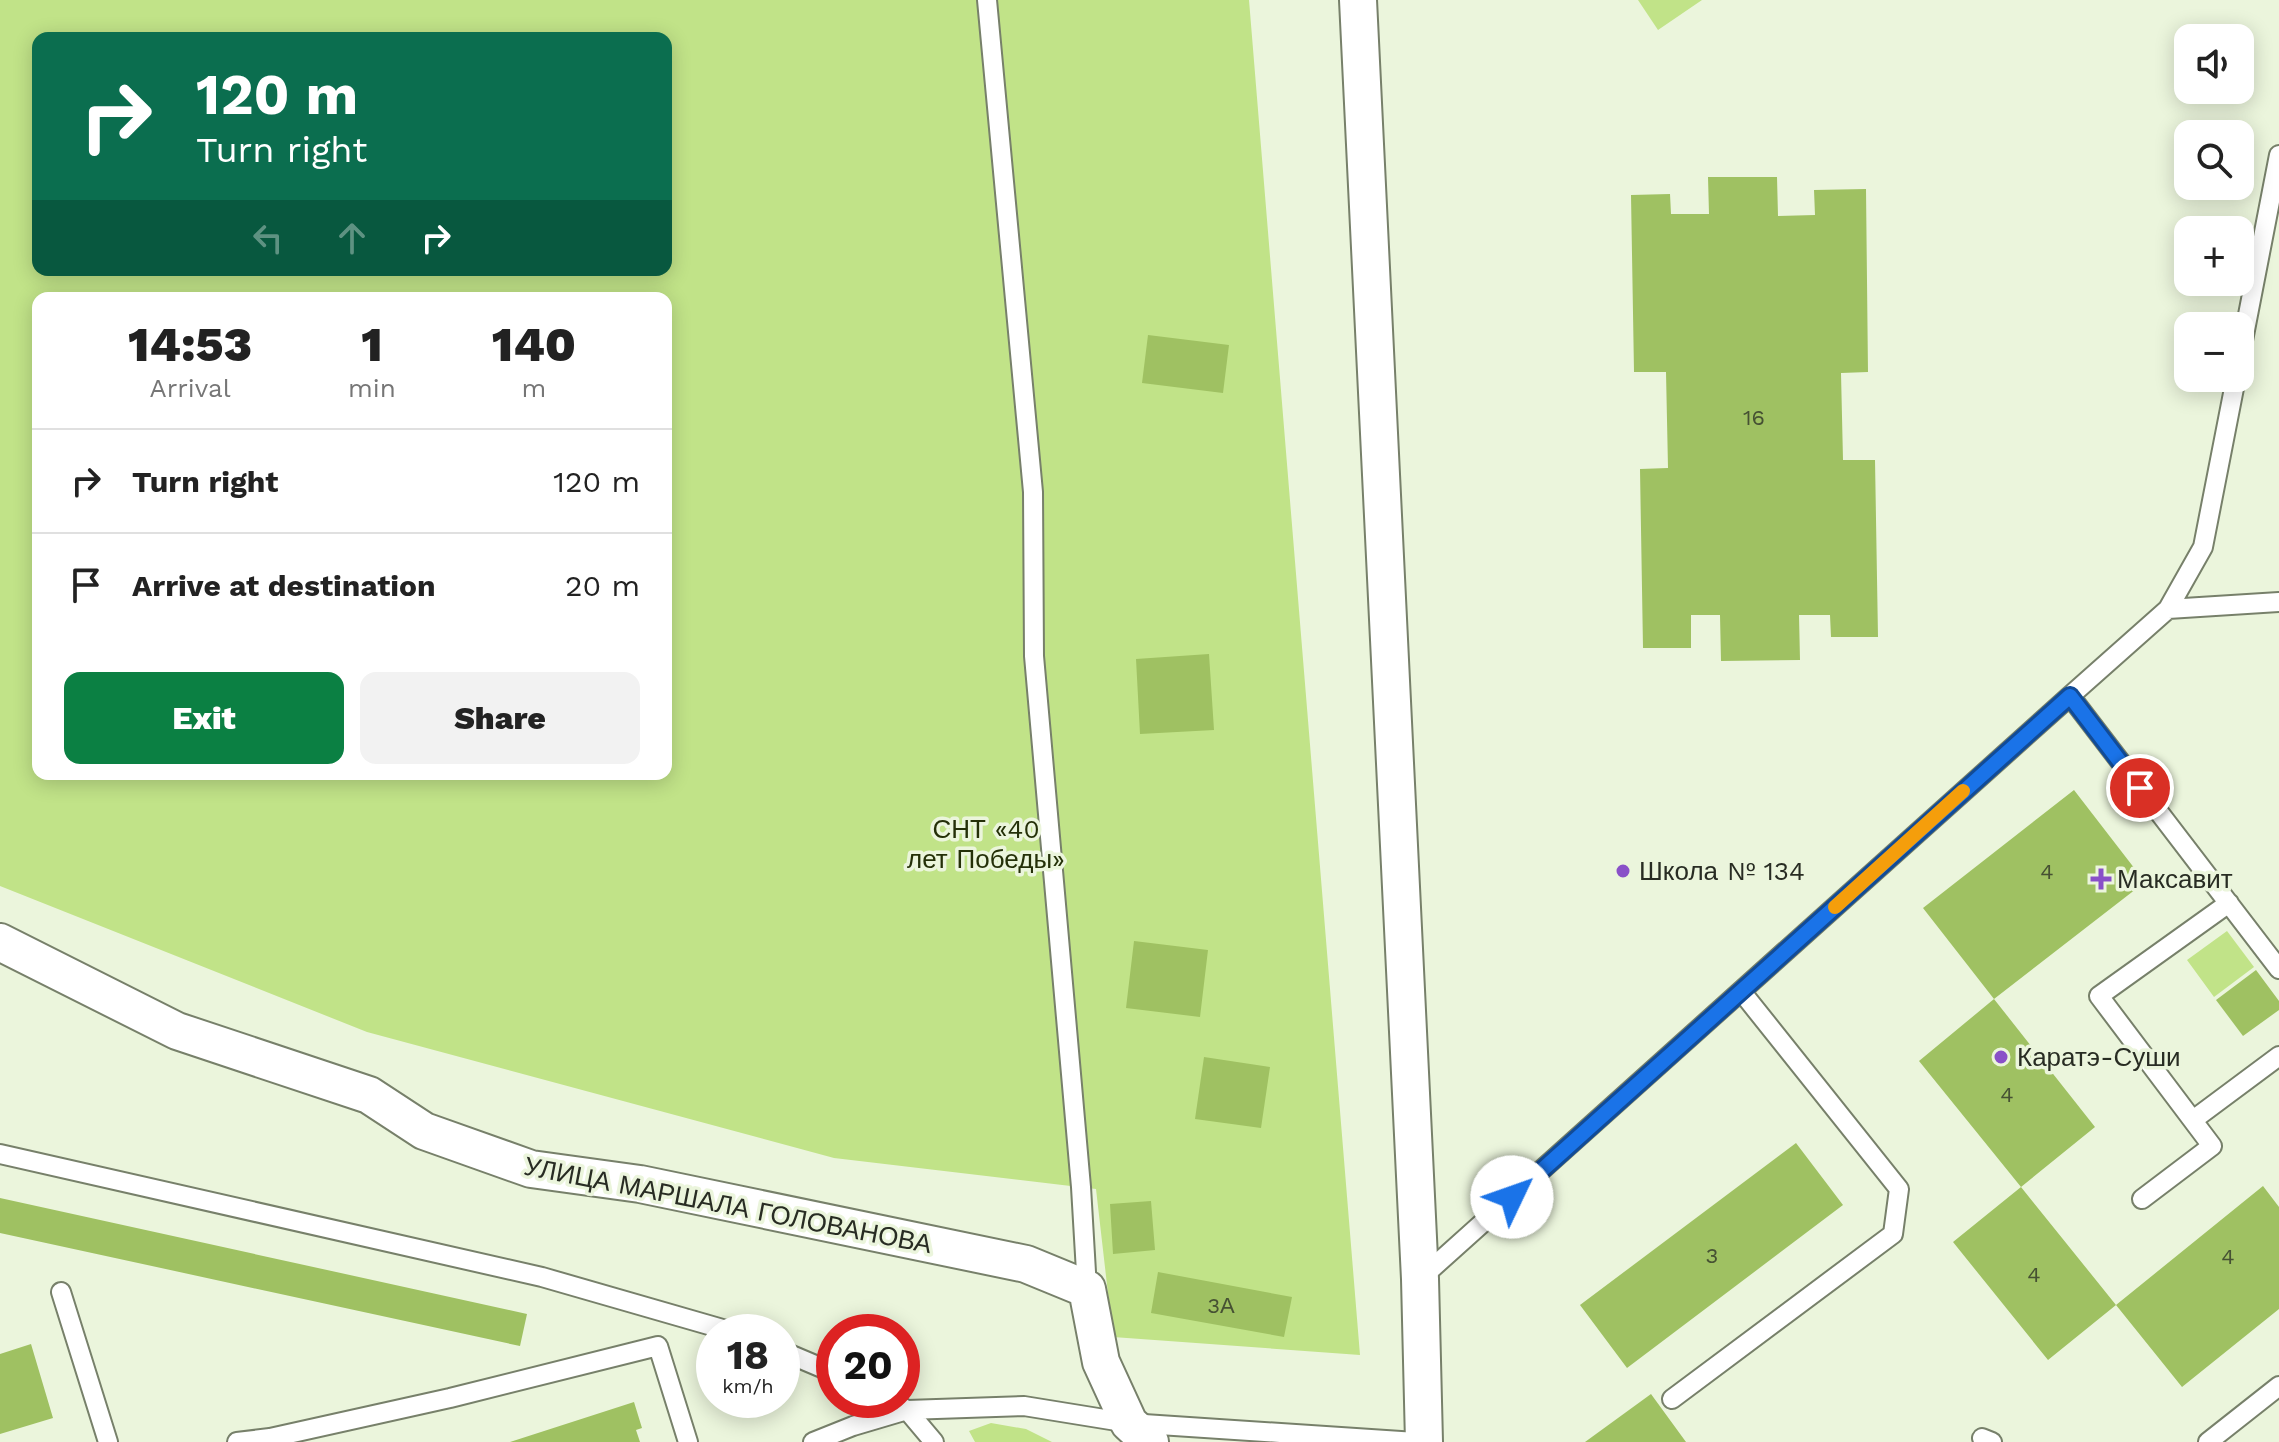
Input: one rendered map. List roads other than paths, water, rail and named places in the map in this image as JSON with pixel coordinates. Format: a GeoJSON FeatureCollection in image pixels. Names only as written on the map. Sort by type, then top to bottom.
{"type":"FeatureCollection","features":[{"type":"Feature","properties":{"kind":"street"},"geometry":{"type":"LineString","coordinates":[[1358,0],[1420,1279],[1424,1442]]}},
{"type":"Feature","properties":{"kind":"street","name":"УЛИЦА МАРШАЛА ГОЛОВАНОВА"},"geometry":{"type":"LineString","coordinates":[[0,942],[177,1031],[369,1095],[424,1131],[531,1169],[640,1184],[1026,1264],[1087,1289]]}},
{"type":"Feature","properties":{"kind":"street"},"geometry":{"type":"LineString","coordinates":[[1087,1289],[1101,1362],[1139,1432]]}},
{"type":"Feature","properties":{"kind":"lane"},"geometry":{"type":"LineString","coordinates":[[987,0],[1033,492],[1034,656],[1081,1187],[1087,1289]]}},
{"type":"Feature","properties":{"kind":"lane"},"geometry":{"type":"LineString","coordinates":[[2249,312],[2279,155]]}},
{"type":"Feature","properties":{"kind":"lane"},"geometry":{"type":"LineString","coordinates":[[1420,1279],[2168,609],[2203,547],[2233,392]]}},
{"type":"Feature","properties":{"kind":"lane"},"geometry":{"type":"LineString","coordinates":[[2168,609],[2279,602]]}},
{"type":"Feature","properties":{"kind":"lane"},"geometry":{"type":"LineString","coordinates":[[2070,696],[2279,969]]}},
{"type":"Feature","properties":{"kind":"lane"},"geometry":{"type":"LineString","coordinates":[[2142,1199],[2212,1146],[2099,996],[2229,903]]}},
{"type":"Feature","properties":{"kind":"lane"},"geometry":{"type":"LineString","coordinates":[[1672,1399],[1893,1234],[1899,1189],[1741,991]]}},
{"type":"Feature","properties":{"kind":"lane"},"geometry":{"type":"LineString","coordinates":[[2193,1120],[2279,1056]]}},
{"type":"Feature","properties":{"kind":"lane"},"geometry":{"type":"LineString","coordinates":[[0,1154],[542,1277],[696,1321]]}},
{"type":"Feature","properties":{"kind":"lane"},"geometry":{"type":"LineString","coordinates":[[61,1292],[108,1442]]}},
{"type":"Feature","properties":{"kind":"lane"},"geometry":{"type":"LineString","coordinates":[[237,1442],[270,1438],[450,1398],[658,1346],[688,1442]]}},
{"type":"Feature","properties":{"kind":"lane"},"geometry":{"type":"LineString","coordinates":[[2208,1442],[2279,1386]]}},
{"type":"Feature","properties":{"kind":"lane"},"geometry":{"type":"LineString","coordinates":[[920,1410],[1024,1406],[1139,1432],[1416,1442]]}},
{"type":"Feature","properties":{"kind":"lane"},"geometry":{"type":"LineString","coordinates":[[813,1442],[880,1418]]}},
{"type":"Feature","properties":{"kind":"lane"},"geometry":{"type":"LineString","coordinates":[[914,1418],[934,1442]]}},
{"type":"Feature","properties":{"kind":"place","name":"Школа № 134"},"geometry":{"type":"Point","coordinates":[1623,871]}},
{"type":"Feature","properties":{"kind":"place","name":"Максавит"},"geometry":{"type":"Point","coordinates":[2101,879]}},
{"type":"Feature","properties":{"kind":"place","name":"Каратэ-Суши"},"geometry":{"type":"Point","coordinates":[2001,1057]}},
{"type":"Feature","properties":{"kind":"park label","name":"СНТ «40 лет Победы»"},"geometry":{"type":"Point","coordinates":[986,844]}}]}
